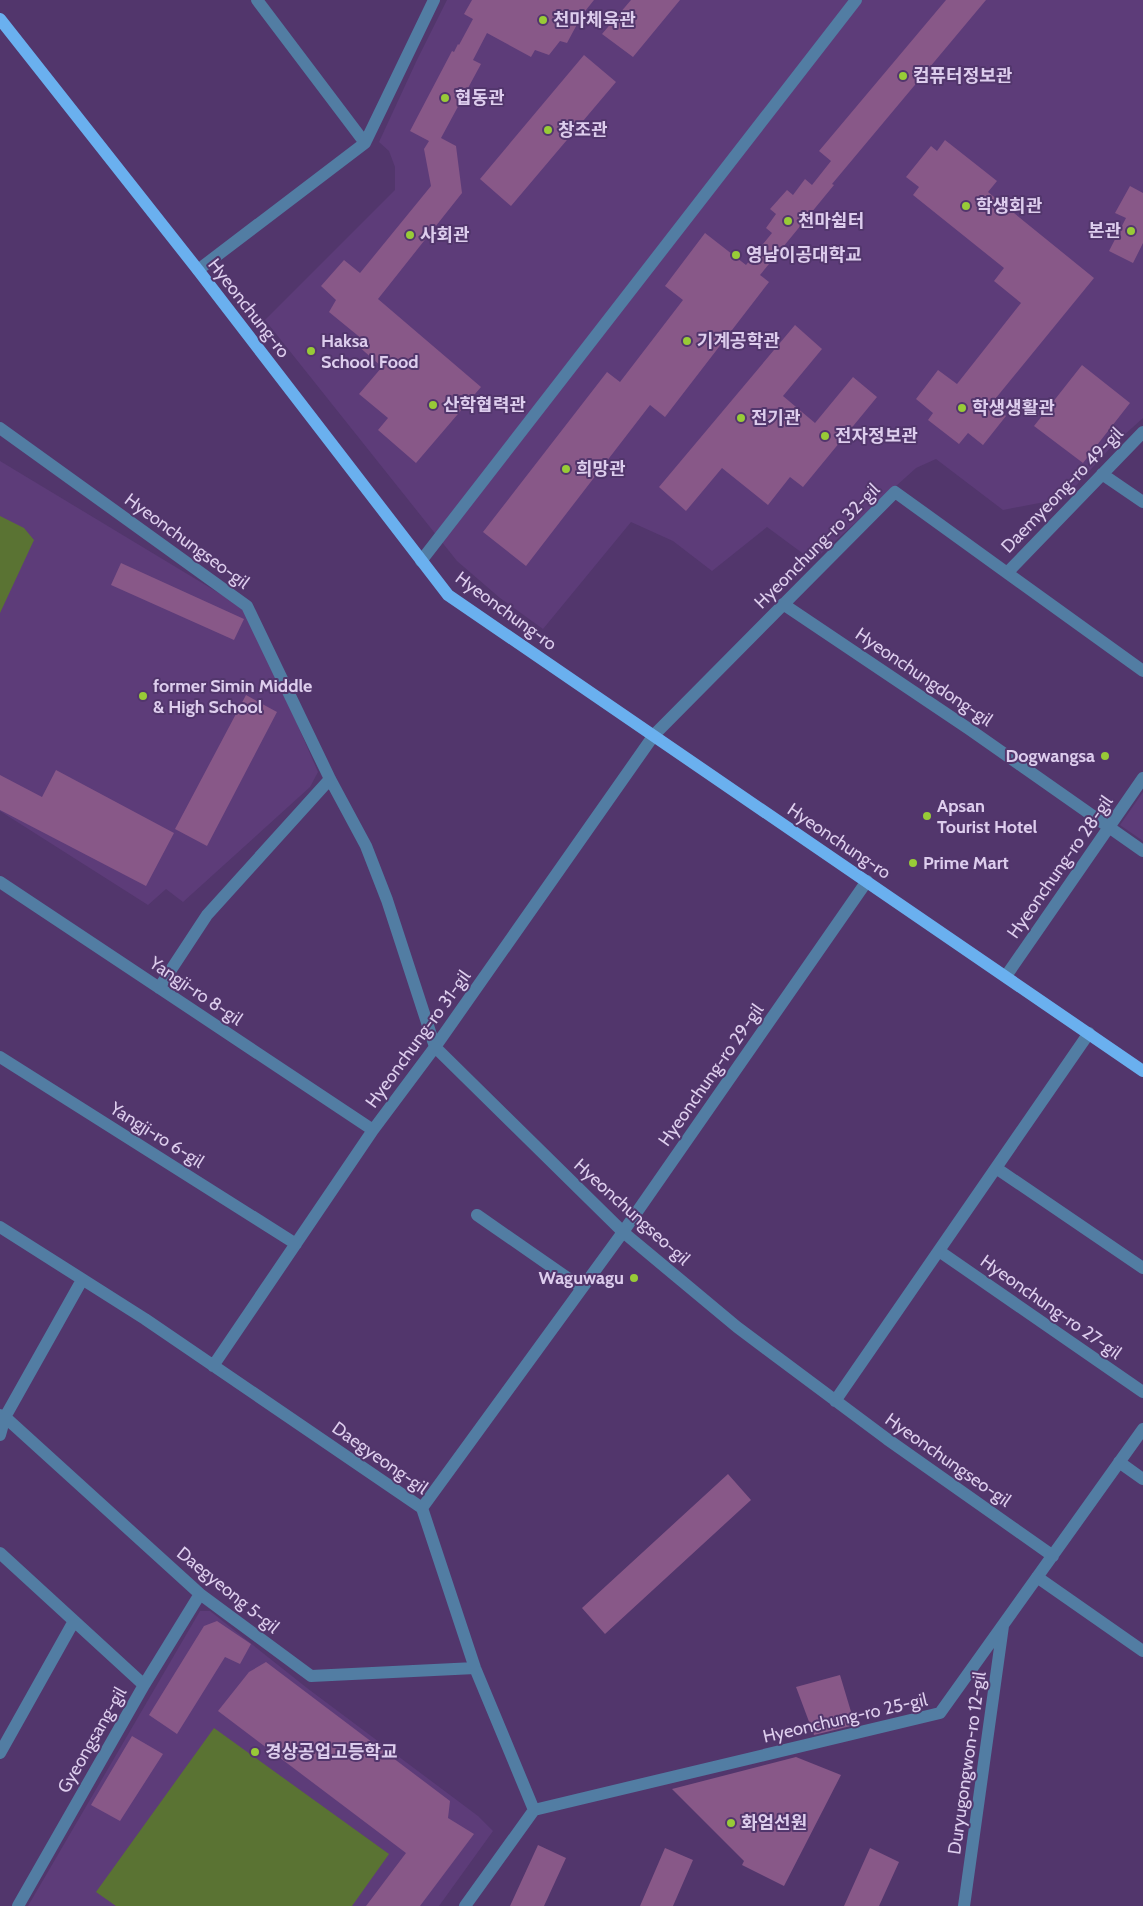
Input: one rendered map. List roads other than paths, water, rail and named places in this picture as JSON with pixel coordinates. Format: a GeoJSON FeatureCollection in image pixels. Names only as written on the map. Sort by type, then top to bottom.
{"type":"FeatureCollection","features":[{"type":"Feature","properties":{"kind":"main road","name":"Hyeonchung-ro"},"geometry":{"type":"LineString","coordinates":[[0,19],[198,270],[448,595],[1143,1071]]}},
{"type":"Feature","properties":{"kind":"street"},"geometry":{"type":"LineString","coordinates":[[258,0],[365,143]]}},
{"type":"Feature","properties":{"kind":"street"},"geometry":{"type":"LineString","coordinates":[[198,270],[365,143],[434,0]]}},
{"type":"Feature","properties":{"kind":"street"},"geometry":{"type":"LineString","coordinates":[[421,561],[856,0]]}},
{"type":"Feature","properties":{"kind":"street","name":"Hyeonchungseo-gil"},"geometry":{"type":"LineString","coordinates":[[0,428],[248,606],[330,779],[366,846],[387,900],[435,1047],[623,1232],[737,1327],[887,1439],[1053,1556]]}},
{"type":"Feature","properties":{"kind":"street","name":"Daemyeong-ro 49-gil"},"geometry":{"type":"LineString","coordinates":[[1007,573],[1143,432]]}},
{"type":"Feature","properties":{"kind":"street"},"geometry":{"type":"LineString","coordinates":[[1102,474],[1143,502]]}},
{"type":"Feature","properties":{"kind":"street","name":"Hyeonchung-ro 32-gil"},"geometry":{"type":"LineString","coordinates":[[654,735],[895,492],[1143,671]]}},
{"type":"Feature","properties":{"kind":"street","name":"Hyeonchungdong-gil"},"geometry":{"type":"LineString","coordinates":[[783,604],[969,729],[1143,850]]}},
{"type":"Feature","properties":{"kind":"street","name":"Hyeonchung-ro 31-gil"},"geometry":{"type":"LineString","coordinates":[[213,1366],[373,1130],[435,1047],[654,735]]}},
{"type":"Feature","properties":{"kind":"street","name":"Hyeonchung-ro 28-gil"},"geometry":{"type":"LineString","coordinates":[[1006,976],[1143,778]]}},
{"type":"Feature","properties":{"kind":"street"},"geometry":{"type":"LineString","coordinates":[[159,988],[207,915],[330,779]]}},
{"type":"Feature","properties":{"kind":"street","name":"Hyeonchung-ro 29-gil"},"geometry":{"type":"LineString","coordinates":[[422,1508],[623,1232],[867,881]]}},
{"type":"Feature","properties":{"kind":"street","name":"Yangji-ro 8-gil"},"geometry":{"type":"LineString","coordinates":[[0,882],[373,1130]]}},
{"type":"Feature","properties":{"kind":"street"},"geometry":{"type":"LineString","coordinates":[[836,1401],[1089,1033]]}},
{"type":"Feature","properties":{"kind":"street","name":"Yangji-ro 6-gil"},"geometry":{"type":"LineString","coordinates":[[0,1057],[296,1244]]}},
{"type":"Feature","properties":{"kind":"street"},"geometry":{"type":"LineString","coordinates":[[996,1168],[1143,1268]]}},
{"type":"Feature","properties":{"kind":"street"},"geometry":{"type":"LineString","coordinates":[[477,1216],[582,1288]]}},
{"type":"Feature","properties":{"kind":"street","name":"Daegyeong-gil"},"geometry":{"type":"LineString","coordinates":[[0,1227],[145,1319],[422,1508],[475,1668],[534,1810]]}},
{"type":"Feature","properties":{"kind":"street","name":"Hyeonchung-ro 27-gil"},"geometry":{"type":"LineString","coordinates":[[939,1252],[1143,1392]]}},
{"type":"Feature","properties":{"kind":"street"},"geometry":{"type":"LineString","coordinates":[[0,1435],[2,1416],[82,1280]]}},
{"type":"Feature","properties":{"kind":"street","name":"Daegyeong 5-gil"},"geometry":{"type":"LineString","coordinates":[[2,1416],[200,1594],[311,1676],[475,1668]]}},
{"type":"Feature","properties":{"kind":"street","name":"Hyeonchung-ro 25-gil"},"geometry":{"type":"LineString","coordinates":[[534,1810],[940,1713],[1143,1429]]}},
{"type":"Feature","properties":{"kind":"street"},"geometry":{"type":"LineString","coordinates":[[1119,1462],[1143,1478]]}},
{"type":"Feature","properties":{"kind":"street"},"geometry":{"type":"LineString","coordinates":[[0,1553],[144,1686]]}},
{"type":"Feature","properties":{"kind":"street"},"geometry":{"type":"LineString","coordinates":[[1037,1577],[1143,1652]]}},
{"type":"Feature","properties":{"kind":"street","name":"Gyeongsang-gil"},"geometry":{"type":"LineString","coordinates":[[18,1906],[144,1686],[200,1594]]}},
{"type":"Feature","properties":{"kind":"street"},"geometry":{"type":"LineString","coordinates":[[0,1753],[74,1621]]}},
{"type":"Feature","properties":{"kind":"street","name":"Duryugongwon-ro 12-gil"},"geometry":{"type":"LineString","coordinates":[[964,1906],[1004,1624]]}},
{"type":"Feature","properties":{"kind":"street"},"geometry":{"type":"LineString","coordinates":[[465,1906],[534,1810]]}},
{"type":"Feature","properties":{"kind":"place","name":"천마체육관"},"geometry":{"type":"Point","coordinates":[543,20]}},
{"type":"Feature","properties":{"kind":"place","name":"컴퓨터정보관"},"geometry":{"type":"Point","coordinates":[903,76]}},
{"type":"Feature","properties":{"kind":"place","name":"협동관"},"geometry":{"type":"Point","coordinates":[445,98]}},
{"type":"Feature","properties":{"kind":"place","name":"창조관"},"geometry":{"type":"Point","coordinates":[548,130]}},
{"type":"Feature","properties":{"kind":"place","name":"학생회관"},"geometry":{"type":"Point","coordinates":[966,206]}},
{"type":"Feature","properties":{"kind":"place","name":"천마쉼터"},"geometry":{"type":"Point","coordinates":[788,221]}},
{"type":"Feature","properties":{"kind":"place","name":"본관"},"geometry":{"type":"Point","coordinates":[1131,231]}},
{"type":"Feature","properties":{"kind":"place","name":"사회관"},"geometry":{"type":"Point","coordinates":[410,235]}},
{"type":"Feature","properties":{"kind":"place","name":"영남이공대학교"},"geometry":{"type":"Point","coordinates":[736,255]}},
{"type":"Feature","properties":{"kind":"place","name":"기계공학관"},"geometry":{"type":"Point","coordinates":[687,341]}},
{"type":"Feature","properties":{"kind":"place","name":"Haksa School Food"},"geometry":{"type":"Point","coordinates":[311,351]}},
{"type":"Feature","properties":{"kind":"place","name":"산학협력관"},"geometry":{"type":"Point","coordinates":[433,405]}},
{"type":"Feature","properties":{"kind":"place","name":"학생생활관"},"geometry":{"type":"Point","coordinates":[962,408]}},
{"type":"Feature","properties":{"kind":"place","name":"전기관"},"geometry":{"type":"Point","coordinates":[741,418]}},
{"type":"Feature","properties":{"kind":"place","name":"전자정보관"},"geometry":{"type":"Point","coordinates":[825,436]}},
{"type":"Feature","properties":{"kind":"place","name":"희망관"},"geometry":{"type":"Point","coordinates":[566,469]}},
{"type":"Feature","properties":{"kind":"place","name":"former Simin Middle & High School"},"geometry":{"type":"Point","coordinates":[143,696]}},
{"type":"Feature","properties":{"kind":"place","name":"Dogwangsa"},"geometry":{"type":"Point","coordinates":[1105,756]}},
{"type":"Feature","properties":{"kind":"place","name":"Apsan Tourist Hotel"},"geometry":{"type":"Point","coordinates":[927,816]}},
{"type":"Feature","properties":{"kind":"place","name":"Prime Mart"},"geometry":{"type":"Point","coordinates":[913,863]}},
{"type":"Feature","properties":{"kind":"place","name":"Waguwagu"},"geometry":{"type":"Point","coordinates":[634,1278]}},
{"type":"Feature","properties":{"kind":"place","name":"경상공업고등학교"},"geometry":{"type":"Point","coordinates":[255,1752]}},
{"type":"Feature","properties":{"kind":"place","name":"화엄선원"},"geometry":{"type":"Point","coordinates":[731,1823]}}]}
